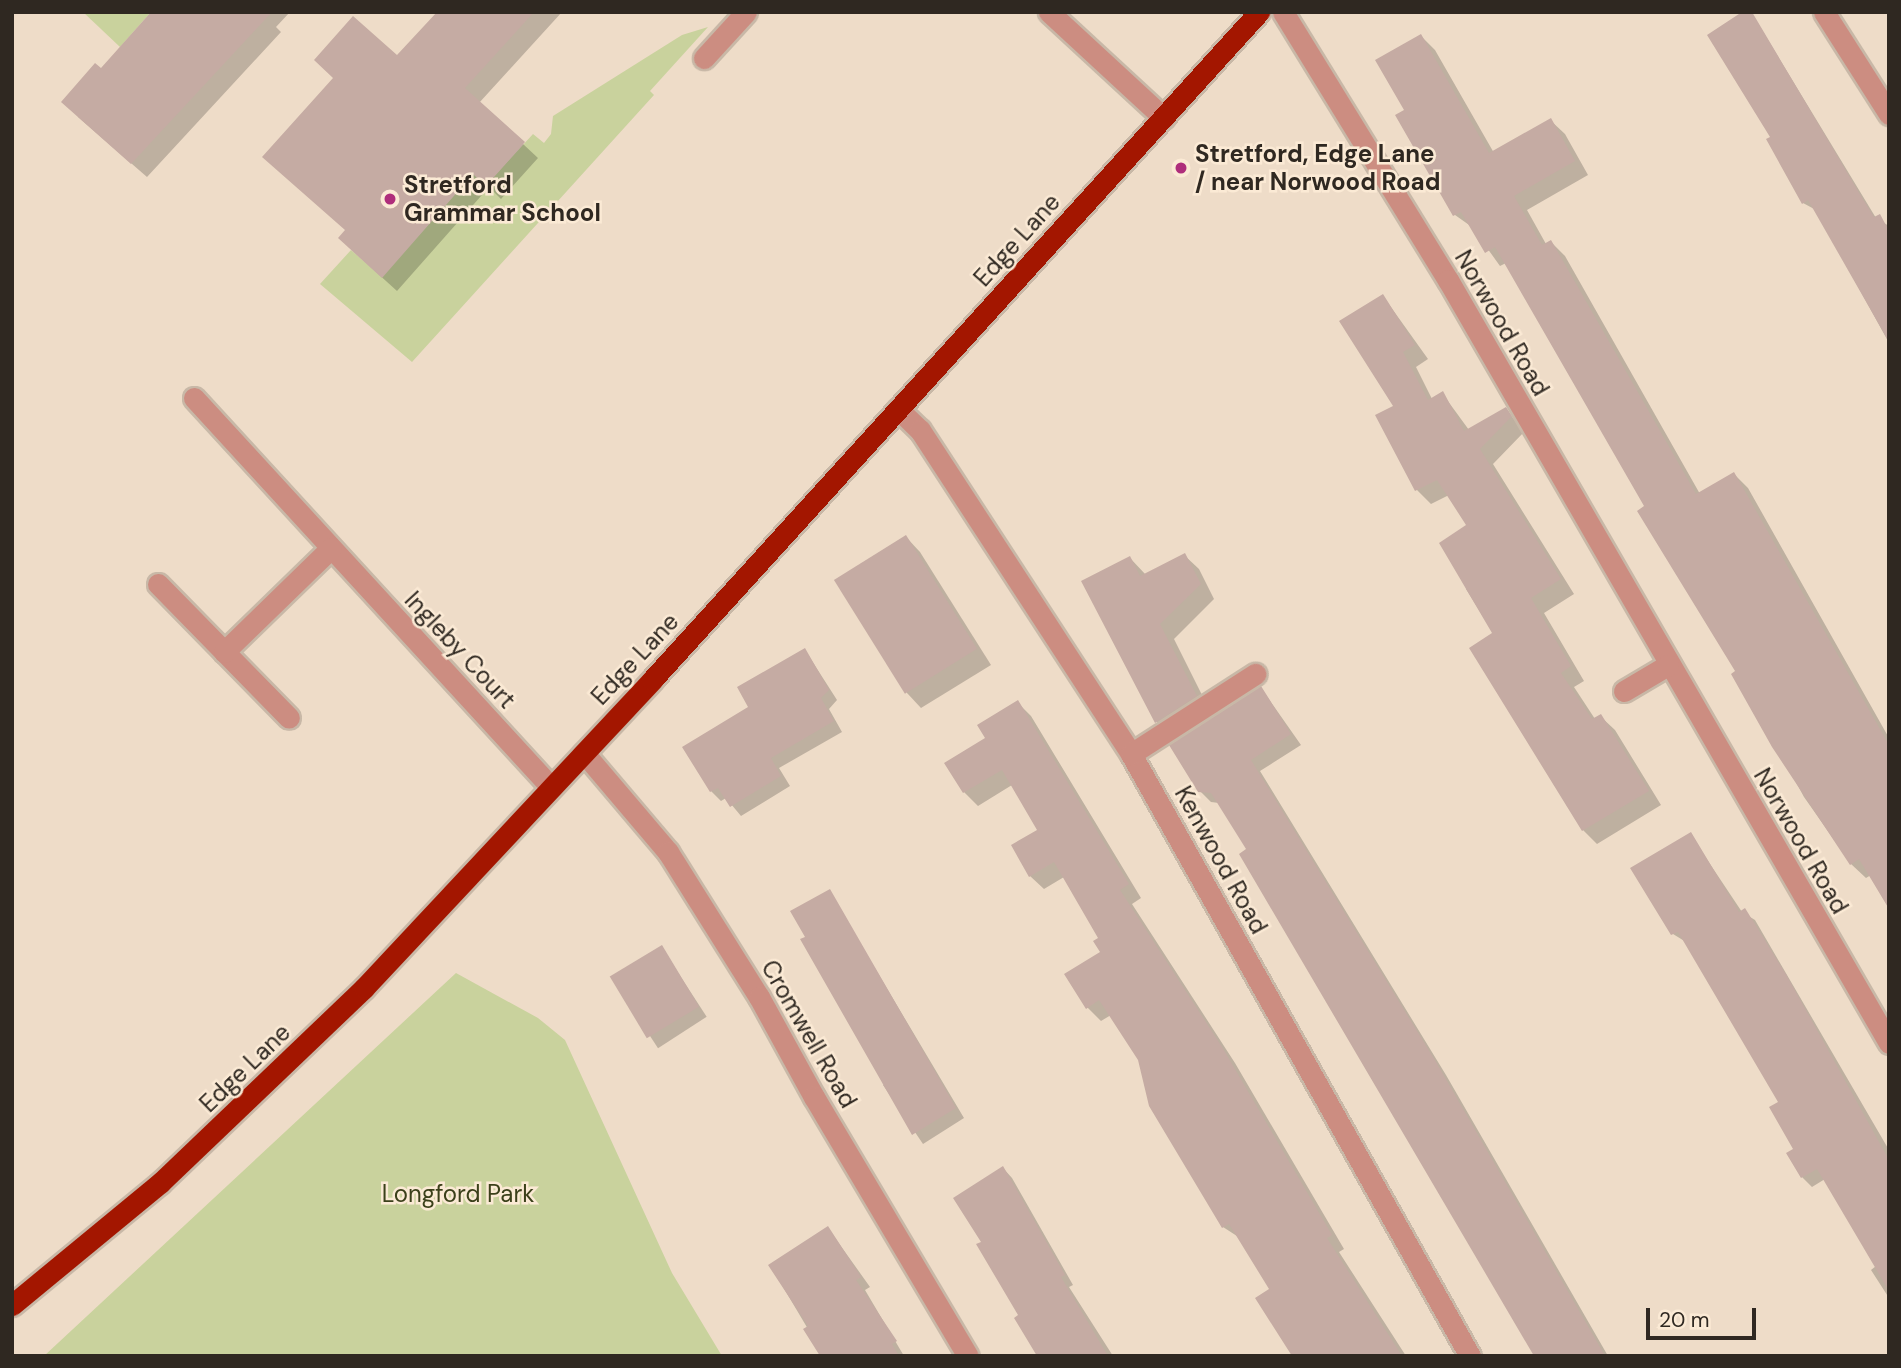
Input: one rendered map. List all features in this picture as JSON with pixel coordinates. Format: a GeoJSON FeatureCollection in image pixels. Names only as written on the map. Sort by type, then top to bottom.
{"type":"FeatureCollection","features":[{"type":"Feature","properties":{"kind":"highway","name":"Edge Lane"},"geometry":{"type":"LineString","coordinates":[[12,1305],[106,1232],[254,1097],[364,988],[584,753],[1259,12]]}},
{"type":"Feature","properties":{"kind":"street"},"geometry":{"type":"LineString","coordinates":[[704,58],[746,12]]}},
{"type":"Feature","properties":{"kind":"street"},"geometry":{"type":"LineString","coordinates":[[1049,12],[1164,118]]}},
{"type":"Feature","properties":{"kind":"street","name":"Norwood Road"},"geometry":{"type":"LineString","coordinates":[[1283,12],[1292,21],[1448,280],[1668,665],[1889,1043]]}},
{"type":"Feature","properties":{"kind":"street"},"geometry":{"type":"LineString","coordinates":[[1824,12],[1889,114]]}},
{"type":"Feature","properties":{"kind":"street","name":"Ingleby Court"},"geometry":{"type":"LineString","coordinates":[[194,398],[551,787]]}},
{"type":"Feature","properties":{"kind":"street","name":"Kenwood Road"},"geometry":{"type":"LineString","coordinates":[[898,409],[920,430],[1131,754],[1470,1356]]}},
{"type":"Feature","properties":{"kind":"street"},"geometry":{"type":"LineString","coordinates":[[224,652],[331,548]]}},
{"type":"Feature","properties":{"kind":"street"},"geometry":{"type":"LineString","coordinates":[[158,584],[289,718]]}},
{"type":"Feature","properties":{"kind":"street"},"geometry":{"type":"LineString","coordinates":[[1624,691],[1668,665]]}},
{"type":"Feature","properties":{"kind":"street"},"geometry":{"type":"LineString","coordinates":[[1131,754],[1255,674]]}},
{"type":"Feature","properties":{"kind":"street","name":"Cromwell Road"},"geometry":{"type":"LineString","coordinates":[[584,753],[668,852],[760,996],[814,1097],[968,1356]]}},
{"type":"Feature","properties":{"kind":"green space"},"geometry":{"type":"Polygon","coordinates":[[[83,12],[151,12],[120,47],[83,12]]]}},
{"type":"Feature","properties":{"kind":"green space"},"geometry":{"type":"Polygon","coordinates":[[[708,27],[650,91],[654,95],[412,362],[320,284],[351,250],[382,277],[473,174],[486,185],[533,134],[544,143],[551,134],[553,116],[682,35],[708,27]]]}},
{"type":"Feature","properties":{"kind":"green space","name":"Longford Park"},"geometry":{"type":"Polygon","coordinates":[[[456,973],[538,1018],[565,1040],[672,1273],[722,1356],[44,1356],[456,973]]]}},
{"type":"Feature","properties":{"kind":"building"},"geometry":{"type":"Polygon","coordinates":[[[151,12],[272,12],[131,164],[61,102],[95,63],[101,68],[151,12]]]}},
{"type":"Feature","properties":{"kind":"building"},"geometry":{"type":"Polygon","coordinates":[[[437,12],[534,12],[465,88],[525,142],[486,186],[473,174],[382,278],[338,238],[345,230],[262,157],[333,78],[314,60],[353,16],[397,55],[437,12]]]}},
{"type":"Feature","properties":{"kind":"building"},"geometry":{"type":"Polygon","coordinates":[[[1742,12],[1752,12],[1874,217],[1880,214],[1889,231],[1889,342],[1808,200],[1802,204],[1766,139],[1770,137],[1707,35],[1742,12]]]}},
{"type":"Feature","properties":{"kind":"building"},"geometry":{"type":"Polygon","coordinates":[[[1421,34],[1489,153],[1551,118],[1575,161],[1514,196],[1542,245],[1551,240],[1696,494],[1734,472],[1889,745],[1889,909],[1859,859],[1850,865],[1772,747],[1731,674],[1735,671],[1637,511],[1644,506],[1495,247],[1485,253],[1461,212],[1453,216],[1395,115],[1404,110],[1375,60],[1421,34]]]}},
{"type":"Feature","properties":{"kind":"building"},"geometry":{"type":"Polygon","coordinates":[[[1383,294],[1415,345],[1403,352],[1428,400],[1443,391],[1464,431],[1506,407],[1512,416],[1480,449],[1561,579],[1531,598],[1571,666],[1561,673],[1592,719],[1601,714],[1649,791],[1582,831],[1469,648],[1492,633],[1439,543],[1466,525],[1437,480],[1415,491],[1375,415],[1393,406],[1339,321],[1383,294]]]}},
{"type":"Feature","properties":{"kind":"building"},"geometry":{"type":"Polygon","coordinates":[[[906,535],[977,649],[905,694],[834,580],[906,535]]]}},
{"type":"Feature","properties":{"kind":"building"},"geometry":{"type":"Polygon","coordinates":[[[1185,553],[1201,584],[1160,624],[1197,696],[1155,723],[1081,581],[1130,556],[1140,576],[1185,553]]]}},
{"type":"Feature","properties":{"kind":"building"},"geometry":{"type":"Polygon","coordinates":[[[805,648],[829,690],[821,698],[834,721],[771,758],[781,776],[730,807],[718,788],[710,792],[682,747],[748,707],[737,687],[805,648]]]}},
{"type":"Feature","properties":{"kind":"building"},"geometry":{"type":"Polygon","coordinates":[[[1261,686],[1291,734],[1251,760],[1436,1062],[1605,1356],[1534,1356],[1239,854],[1246,849],[1211,793],[1198,792],[1169,745],[1261,686]]]}},
{"type":"Feature","properties":{"kind":"building"},"geometry":{"type":"Polygon","coordinates":[[[1018,700],[1129,884],[1120,890],[1222,1047],[1332,1235],[1327,1238],[1402,1356],[1292,1356],[1255,1298],[1269,1289],[1229,1224],[1222,1228],[1149,1106],[1138,1060],[1099,1000],[1086,1009],[1064,974],[1100,952],[1093,941],[1098,938],[1054,862],[1029,877],[1011,845],[1037,830],[1002,770],[963,793],[944,763],[985,738],[977,725],[1018,700]]]}},
{"type":"Feature","properties":{"kind":"building"},"geometry":{"type":"Polygon","coordinates":[[[1691,832],[1739,912],[1745,908],[1787,976],[1889,1160],[1889,1291],[1817,1169],[1801,1178],[1786,1153],[1793,1149],[1769,1107],[1778,1102],[1678,932],[1671,935],[1630,868],[1691,832]]]}},
{"type":"Feature","properties":{"kind":"building"},"geometry":{"type":"Polygon","coordinates":[[[830,889],[956,1108],[912,1135],[800,939],[805,937],[790,911],[830,889]]]}},
{"type":"Feature","properties":{"kind":"building"},"geometry":{"type":"Polygon","coordinates":[[[662,945],[699,1007],[647,1038],[610,976],[662,945]]]}},
{"type":"Feature","properties":{"kind":"building"},"geometry":{"type":"Polygon","coordinates":[[[1003,1166],[1065,1275],[1061,1277],[1108,1356],[1037,1356],[1014,1318],[1018,1315],[976,1244],[981,1242],[953,1198],[1003,1166]]]}},
{"type":"Feature","properties":{"kind":"building"},"geometry":{"type":"Polygon","coordinates":[[[828,1226],[861,1277],[856,1280],[897,1341],[892,1344],[899,1356],[820,1356],[803,1329],[808,1326],[768,1265],[828,1226]]]}},
{"type":"Feature","properties":{"kind":"place","name":"Stretford, Edge Lane / near Norwood Road"},"geometry":{"type":"Point","coordinates":[1181,168]}},
{"type":"Feature","properties":{"kind":"place","name":"Stretford Grammar School"},"geometry":{"type":"Point","coordinates":[390,199]}}]}
